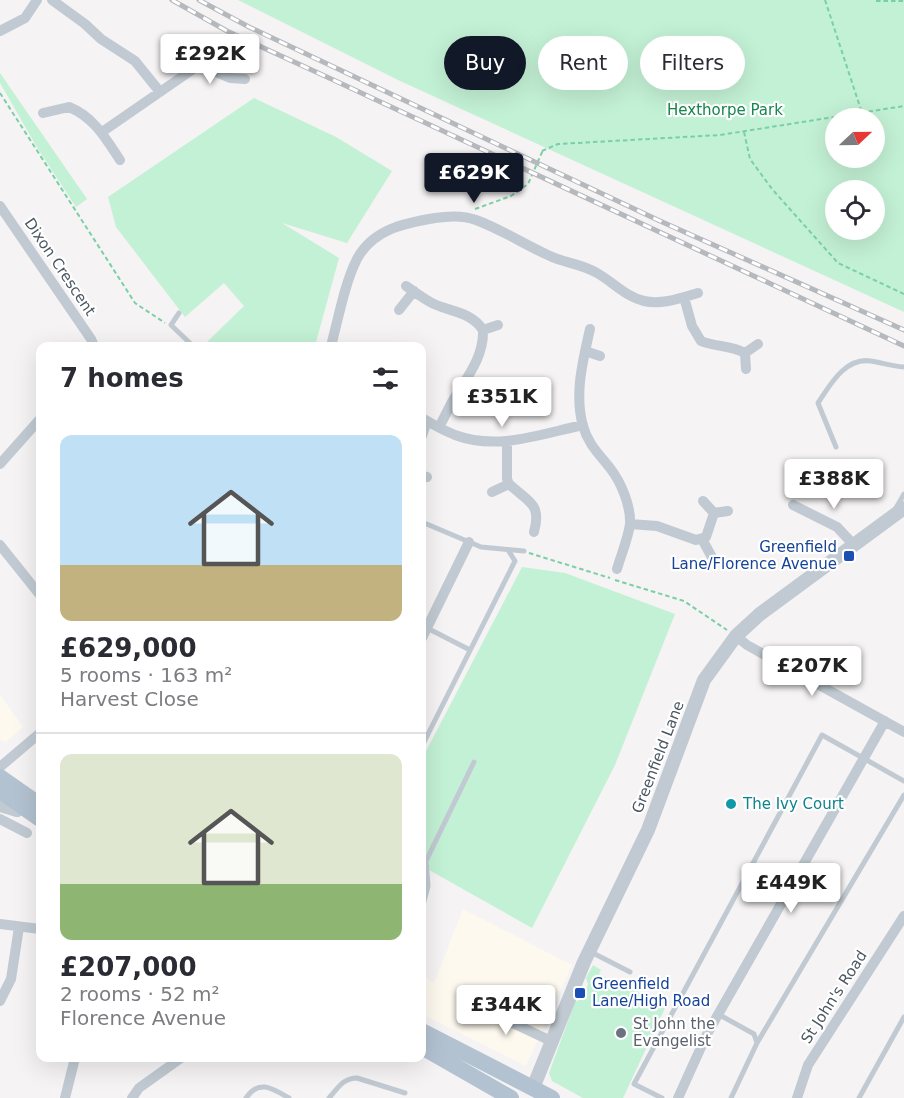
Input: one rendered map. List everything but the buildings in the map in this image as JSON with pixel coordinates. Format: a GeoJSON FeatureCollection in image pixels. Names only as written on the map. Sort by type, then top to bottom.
{"type":"FeatureCollection","features":[{"type":"Feature","properties":{"kind":"main road"},"geometry":{"type":"LineString","coordinates":[[0,777],[36,802]]}},
{"type":"Feature","properties":{"kind":"main road"},"geometry":{"type":"LineString","coordinates":[[0,791],[36,816]]}},
{"type":"Feature","properties":{"kind":"main road"},"geometry":{"type":"LineString","coordinates":[[0,802],[16,810],[34,829]]}},
{"type":"Feature","properties":{"kind":"main road"},"geometry":{"type":"LineString","coordinates":[[426,1033],[531,1093],[552,1098]]}},
{"type":"Feature","properties":{"kind":"main road"},"geometry":{"type":"LineString","coordinates":[[426,1049],[511,1098]]}},
{"type":"Feature","properties":{"kind":"street"},"geometry":{"type":"LineString","coordinates":[[0,31],[18,24],[38,0]]}},
{"type":"Feature","properties":{"kind":"street"},"geometry":{"type":"LineString","coordinates":[[52,0],[101,39],[135,61],[160,92]]}},
{"type":"Feature","properties":{"kind":"street"},"geometry":{"type":"LineString","coordinates":[[183,58],[230,78],[245,79]]}},
{"type":"Feature","properties":{"kind":"street"},"geometry":{"type":"LineString","coordinates":[[102,132],[199,65]]}},
{"type":"Feature","properties":{"kind":"street"},"geometry":{"type":"LineString","coordinates":[[44,113],[69,107],[81,113],[102,132],[120,160]]}},
{"type":"Feature","properties":{"kind":"street","name":"Dixon Crescent"},"geometry":{"type":"LineString","coordinates":[[0,206],[92,342]]}},
{"type":"Feature","properties":{"kind":"street"},"geometry":{"type":"LineString","coordinates":[[332,342],[357,259],[371,241],[401,224],[445,217],[468,217],[486,224],[554,258],[583,266],[642,301],[664,302],[698,293]]}},
{"type":"Feature","properties":{"kind":"street"},"geometry":{"type":"LineString","coordinates":[[399,310],[410,289],[433,303],[472,318],[483,330],[472,373],[454,398],[439,427]]}},
{"type":"Feature","properties":{"kind":"street"},"geometry":{"type":"LineString","coordinates":[[684,297],[692,326],[701,341],[716,346],[731,347],[745,353]]}},
{"type":"Feature","properties":{"kind":"street"},"geometry":{"type":"LineString","coordinates":[[483,330],[498,326]]}},
{"type":"Feature","properties":{"kind":"street"},"geometry":{"type":"LineString","coordinates":[[590,330],[581,367],[579,398],[583,425],[590,443],[618,479],[625,497],[630,524],[617,569]]}},
{"type":"Feature","properties":{"kind":"street"},"geometry":{"type":"LineString","coordinates":[[745,353],[758,344]]}},
{"type":"Feature","properties":{"kind":"street"},"geometry":{"type":"LineString","coordinates":[[585,351],[600,356]]}},
{"type":"Feature","properties":{"kind":"street"},"geometry":{"type":"LineString","coordinates":[[745,353],[746,369]]}},
{"type":"Feature","properties":{"kind":"street"},"geometry":{"type":"LineString","coordinates":[[426,420],[453,434],[471,439],[507,442],[583,425]]}},
{"type":"Feature","properties":{"kind":"street"},"geometry":{"type":"LineString","coordinates":[[0,464],[36,424]]}},
{"type":"Feature","properties":{"kind":"street"},"geometry":{"type":"LineString","coordinates":[[507,442],[509,484],[536,507],[537,520],[534,532]]}},
{"type":"Feature","properties":{"kind":"street"},"geometry":{"type":"LineString","coordinates":[[492,492],[509,484]]}},
{"type":"Feature","properties":{"kind":"street"},"geometry":{"type":"LineString","coordinates":[[703,501],[714,513]]}},
{"type":"Feature","properties":{"kind":"street"},"geometry":{"type":"LineString","coordinates":[[793,506],[837,527],[853,544]]}},
{"type":"Feature","properties":{"kind":"street"},"geometry":{"type":"LineString","coordinates":[[714,513],[728,512]]}},
{"type":"Feature","properties":{"kind":"street","name":"Greenfield Lane"},"geometry":{"type":"LineString","coordinates":[[531,1093],[589,951],[648,830],[704,680],[736,636],[760,614],[898,512]]}},
{"type":"Feature","properties":{"kind":"street"},"geometry":{"type":"LineString","coordinates":[[630,524],[657,526],[688,539],[702,539],[706,537],[714,513]]}},
{"type":"Feature","properties":{"kind":"street"},"geometry":{"type":"LineString","coordinates":[[702,539],[714,561]]}},
{"type":"Feature","properties":{"kind":"street"},"geometry":{"type":"LineString","coordinates":[[427,628],[469,542]]}},
{"type":"Feature","properties":{"kind":"street"},"geometry":{"type":"LineString","coordinates":[[0,545],[36,590]]}},
{"type":"Feature","properties":{"kind":"street"},"geometry":{"type":"LineString","coordinates":[[736,636],[747,645],[904,732]]}},
{"type":"Feature","properties":{"kind":"street"},"geometry":{"type":"LineString","coordinates":[[678,1098],[707,1034],[885,721]]}},
{"type":"Feature","properties":{"kind":"street"},"geometry":{"type":"LineString","coordinates":[[0,767],[36,737]]}},
{"type":"Feature","properties":{"kind":"street"},"geometry":{"type":"LineString","coordinates":[[0,819],[34,829]]}},
{"type":"Feature","properties":{"kind":"street","name":"St John's Road"},"geometry":{"type":"LineString","coordinates":[[796,1098],[808,1065],[904,916]]}},
{"type":"Feature","properties":{"kind":"street"},"geometry":{"type":"LineString","coordinates":[[0,924],[36,929]]}},
{"type":"Feature","properties":{"kind":"street"},"geometry":{"type":"LineString","coordinates":[[0,1001],[11,980],[19,927]]}},
{"type":"Feature","properties":{"kind":"street"},"geometry":{"type":"LineString","coordinates":[[472,1004],[551,1041]]}},
{"type":"Feature","properties":{"kind":"street"},"geometry":{"type":"LineString","coordinates":[[65,1098],[74,1062]]}},
{"type":"Feature","properties":{"kind":"street"},"geometry":{"type":"LineString","coordinates":[[132,1098],[144,1083],[175,1062]]}},
{"type":"Feature","properties":{"kind":"lane"},"geometry":{"type":"LineString","coordinates":[[179,313],[171,325],[189,342]]}},
{"type":"Feature","properties":{"kind":"lane"},"geometry":{"type":"LineString","coordinates":[[836,447],[818,403],[837,376],[849,365],[868,360],[904,367]]}},
{"type":"Feature","properties":{"kind":"lane"},"geometry":{"type":"LineString","coordinates":[[898,512],[904,494]]}},
{"type":"Feature","properties":{"kind":"lane"},"geometry":{"type":"LineString","coordinates":[[426,524],[481,547],[524,552]]}},
{"type":"Feature","properties":{"kind":"lane"},"geometry":{"type":"LineString","coordinates":[[426,738],[515,561],[508,550]]}},
{"type":"Feature","properties":{"kind":"lane"},"geometry":{"type":"LineString","coordinates":[[427,628],[470,650]]}},
{"type":"Feature","properties":{"kind":"lane"},"geometry":{"type":"LineString","coordinates":[[662,1098],[634,1084],[822,735],[904,781]]}},
{"type":"Feature","properties":{"kind":"lane"},"geometry":{"type":"LineString","coordinates":[[426,894],[428,886],[426,861],[474,762]]}},
{"type":"Feature","properties":{"kind":"lane"},"geometry":{"type":"LineString","coordinates":[[731,1098],[757,1043],[904,795]]}},
{"type":"Feature","properties":{"kind":"lane"},"geometry":{"type":"LineString","coordinates":[[589,951],[630,972]]}},
{"type":"Feature","properties":{"kind":"lane"},"geometry":{"type":"LineString","coordinates":[[718,1014],[754,1034],[757,1043]]}},
{"type":"Feature","properties":{"kind":"lane"},"geometry":{"type":"LineString","coordinates":[[859,1098],[904,1017]]}},
{"type":"Feature","properties":{"kind":"lane"},"geometry":{"type":"LineString","coordinates":[[329,1098],[344,1080],[350,1078],[357,1078],[405,1093]]}},
{"type":"Feature","properties":{"kind":"lane"},"geometry":{"type":"LineString","coordinates":[[246,1098],[252,1089],[260,1086],[277,1091],[289,1098]]}},
{"type":"Feature","properties":{"kind":"path"},"geometry":{"type":"LineString","coordinates":[[825,0],[860,108]]}},
{"type":"Feature","properties":{"kind":"path"},"geometry":{"type":"LineString","coordinates":[[876,1],[904,1]]}},
{"type":"Feature","properties":{"kind":"path"},"geometry":{"type":"LineString","coordinates":[[0,93],[135,303],[156,318],[171,325]]}},
{"type":"Feature","properties":{"kind":"path"},"geometry":{"type":"LineString","coordinates":[[885,109],[904,106]]}},
{"type":"Feature","properties":{"kind":"path"},"geometry":{"type":"LineString","coordinates":[[468,217],[476,208],[511,196],[528,184],[542,150],[558,144],[720,135],[825,119]]}},
{"type":"Feature","properties":{"kind":"path"},"geometry":{"type":"LineString","coordinates":[[744,132],[750,159],[772,189],[838,263],[904,294]]}},
{"type":"Feature","properties":{"kind":"path"},"geometry":{"type":"LineString","coordinates":[[524,552],[684,601],[736,636]]}},
{"type":"Feature","properties":{"kind":"shaded area"},"geometry":{"type":"Polygon","coordinates":[[[0,695],[23,727],[6,742],[0,740],[0,695]]]}},
{"type":"Feature","properties":{"kind":"shaded area"},"geometry":{"type":"Polygon","coordinates":[[[463,909],[572,965],[526,1066],[426,1016],[426,978],[434,983],[463,909]]]}},
{"type":"Feature","properties":{"kind":"green space","name":"Hexthorpe Park"},"geometry":{"type":"Polygon","coordinates":[[[238,0],[904,0],[904,312],[398,80],[238,0]]]}},
{"type":"Feature","properties":{"kind":"green space"},"geometry":{"type":"Polygon","coordinates":[[[0,73],[87,199],[76,207],[38,149],[0,83],[0,73]]]}},
{"type":"Feature","properties":{"kind":"green space"},"geometry":{"type":"Polygon","coordinates":[[[254,98],[336,137],[392,171],[347,243],[282,223],[339,258],[316,342],[207,342],[244,306],[224,283],[185,317],[116,227],[108,197],[254,98]]]}},
{"type":"Feature","properties":{"kind":"green space"},"geometry":{"type":"Polygon","coordinates":[[[522,567],[565,573],[675,614],[615,765],[532,928],[426,868],[426,751],[522,567]]]}},
{"type":"Feature","properties":{"kind":"green space"},"geometry":{"type":"Polygon","coordinates":[[[593,965],[601,970],[599,974],[625,987],[626,985],[665,1008],[623,1098],[583,1098],[552,1081],[549,1073],[575,1002],[583,998],[588,984],[586,978],[593,965]]]}},
{"type":"Feature","properties":{"kind":"railway"},"geometry":{"type":"LineString","coordinates":[[172,0],[227,31],[904,346]]}},
{"type":"Feature","properties":{"kind":"railway"},"geometry":{"type":"LineString","coordinates":[[199,0],[249,27],[660,221],[904,330]]}},
{"type":"Feature","properties":{"kind":"place","name":"Greenfield Lane/Florence Avenue"},"geometry":{"type":"Point","coordinates":[849,556]}},
{"type":"Feature","properties":{"kind":"place","name":"The Ivy Court"},"geometry":{"type":"Point","coordinates":[731,804]}},
{"type":"Feature","properties":{"kind":"place","name":"Greenfield Lane/High Road"},"geometry":{"type":"Point","coordinates":[580,993]}},
{"type":"Feature","properties":{"kind":"place","name":"St John the Evangelist"},"geometry":{"type":"Point","coordinates":[621,1033]}}]}
